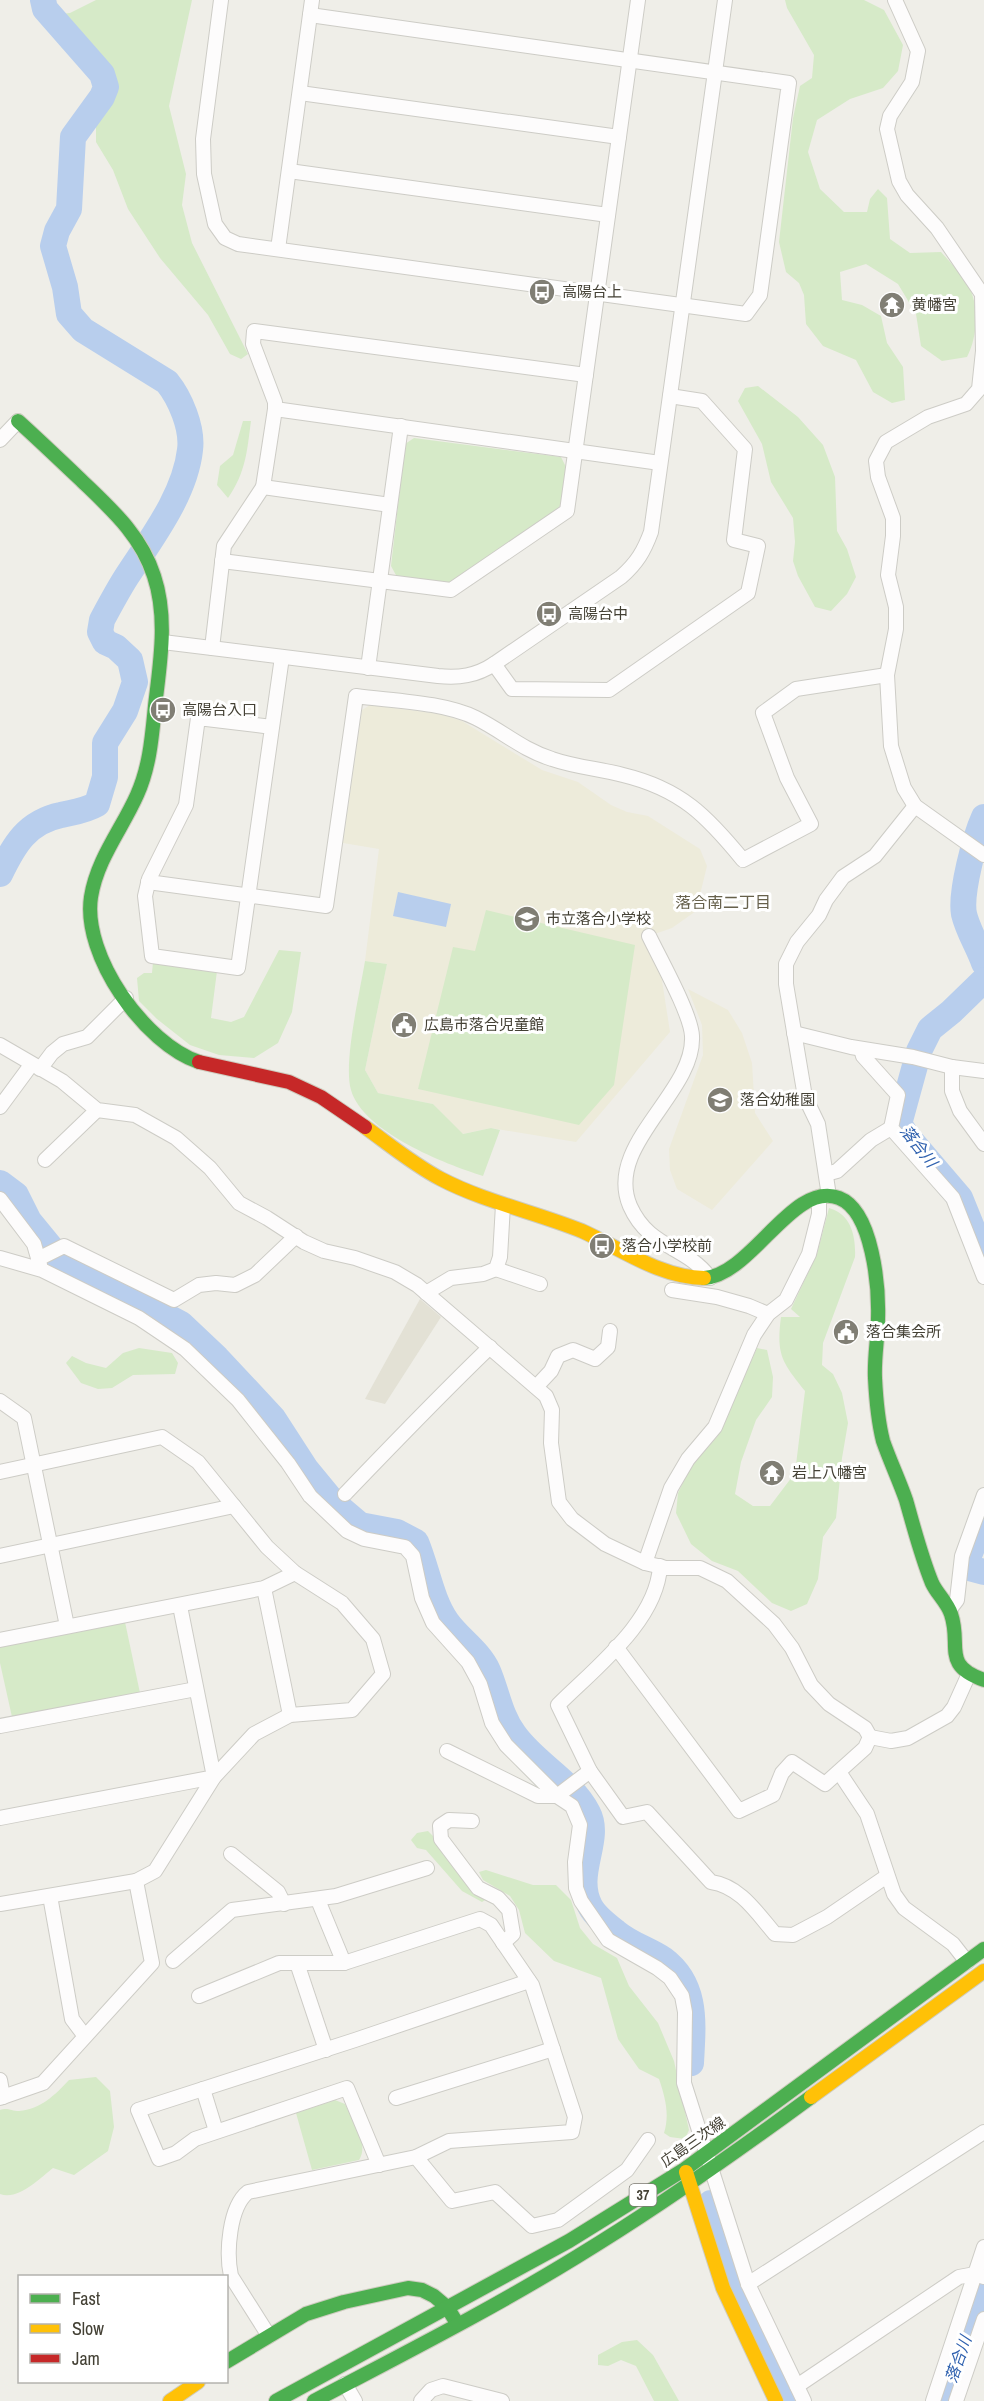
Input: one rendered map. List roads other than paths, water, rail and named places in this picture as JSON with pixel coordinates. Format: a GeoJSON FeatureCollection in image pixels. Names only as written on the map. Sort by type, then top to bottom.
{"type":"FeatureCollection","features":[{"type":"Feature","properties":{"kind":"street"},"geometry":{"type":"LineString","coordinates":[[221,0],[203,139],[204,174],[215,224],[225,238],[238,244],[746,314],[760,295],[789,82],[310,15]]}},
{"type":"Feature","properties":{"kind":"street"},"geometry":{"type":"LineString","coordinates":[[278,249],[312,0]]}},
{"type":"Feature","properties":{"kind":"street"},"geometry":{"type":"LineString","coordinates":[[222,561],[451,590],[567,511],[638,0]]}},
{"type":"Feature","properties":{"kind":"street"},"geometry":{"type":"LineString","coordinates":[[163,642],[368,668],[455,677],[472,675],[494,664],[635,565],[645,551],[651,532],[725,0]]}},
{"type":"Feature","properties":{"kind":"street"},"geometry":{"type":"LineString","coordinates":[[895,0],[918,51],[912,82],[890,116],[887,129],[899,181],[907,195],[937,228],[983,294],[983,351],[979,389],[966,404],[928,417],[886,442],[876,461],[878,477],[893,518],[888,574],[896,607],[896,629],[887,675],[891,746],[904,788],[915,806],[978,850]]}},
{"type":"Feature","properties":{"kind":"street"},"geometry":{"type":"LineString","coordinates":[[300,93],[619,137]]}},
{"type":"Feature","properties":{"kind":"street"},"geometry":{"type":"LineString","coordinates":[[289,171],[608,215]]}},
{"type":"Feature","properties":{"kind":"street"},"geometry":{"type":"LineString","coordinates":[[212,648],[224,546],[263,487],[275,409],[275,402],[253,344],[254,331],[586,375]]}},
{"type":"Feature","properties":{"kind":"street"},"geometry":{"type":"LineString","coordinates":[[494,664],[512,688],[609,690],[748,593],[758,546],[734,540],[745,449],[702,401],[670,396]]}},
{"type":"Feature","properties":{"kind":"street"},"geometry":{"type":"LineString","coordinates":[[275,409],[660,463]]}},
{"type":"Feature","properties":{"kind":"street"},"geometry":{"type":"LineString","coordinates":[[0,440],[18,421],[124,520],[148,559],[156,580],[162,609],[163,642],[150,753],[138,793],[94,880],[90,902],[90,928],[97,953],[126,998],[167,1045],[188,1057],[212,1066],[286,1081],[308,1090],[332,1104],[425,1170],[462,1189],[577,1229],[668,1271],[689,1278],[725,1274],[740,1263],[799,1205],[824,1196],[847,1203],[859,1215],[866,1232],[877,1293],[878,1332],[875,1345],[875,1388],[882,1436],[888,1458],[897,1474],[920,1552],[936,1591],[953,1617],[955,1656],[960,1669],[968,1676],[984,1680]]}},
{"type":"Feature","properties":{"kind":"street"},"geometry":{"type":"LineString","coordinates":[[368,668],[401,426]]}},
{"type":"Feature","properties":{"kind":"street"},"geometry":{"type":"LineString","coordinates":[[263,487],[390,505]]}},
{"type":"Feature","properties":{"kind":"street"},"geometry":{"type":"LineString","coordinates":[[272,727],[198,718],[186,805],[148,882],[145,896],[152,956],[237,968],[248,896],[282,657]]}},
{"type":"Feature","properties":{"kind":"street"},"geometry":{"type":"LineString","coordinates":[[148,882],[326,906],[356,696],[447,708],[476,718],[520,746],[553,760],[626,775],[663,789],[689,803],[712,822],[743,860],[811,824],[787,778],[763,713],[796,689],[887,675]]}},
{"type":"Feature","properties":{"kind":"street"},"geometry":{"type":"LineString","coordinates":[[645,1563],[671,1488],[688,1459],[715,1427],[754,1335],[768,1314],[786,1300],[809,1254],[824,1196],[826,1174],[818,1124],[805,1097],[786,984],[786,964],[797,942],[819,915],[826,900],[843,877],[875,856],[915,806]]}},
{"type":"Feature","properties":{"kind":"street"},"geometry":{"type":"LineString","coordinates":[[649,936],[688,1021],[692,1036],[690,1056],[638,1143],[628,1164],[625,1185],[629,1204],[637,1220],[651,1236],[700,1266],[713,1277],[717,1297]]}},
{"type":"Feature","properties":{"kind":"street"},"geometry":{"type":"LineString","coordinates":[[0,1107],[36,1067],[52,1053],[63,1044],[87,1037],[126,998]]}},
{"type":"Feature","properties":{"kind":"street"},"geometry":{"type":"LineString","coordinates":[[794,1033],[861,1049],[984,1071]]}},
{"type":"Feature","properties":{"kind":"street"},"geometry":{"type":"LineString","coordinates":[[0,1046],[62,1081],[97,1110],[135,1115],[176,1138],[210,1168],[239,1203],[324,1251],[355,1258],[395,1272],[426,1293],[546,1396],[552,1410],[551,1443],[559,1502],[572,1519],[605,1544],[645,1563],[700,1568],[728,1581],[774,1624],[792,1648],[812,1684],[829,1704],[865,1728],[870,1737]]}},
{"type":"Feature","properties":{"kind":"street"},"geometry":{"type":"LineString","coordinates":[[826,1174],[837,1171],[871,1140],[891,1128],[898,1095],[863,1056],[861,1049]]}},
{"type":"Feature","properties":{"kind":"street"},"geometry":{"type":"LineString","coordinates":[[952,1067],[952,1092],[960,1111],[984,1144]]}},
{"type":"Feature","properties":{"kind":"street"},"geometry":{"type":"LineString","coordinates":[[45,1160],[97,1110]]}},
{"type":"Feature","properties":{"kind":"street"},"geometry":{"type":"LineString","coordinates":[[891,1128],[953,1198],[984,1277]]}},
{"type":"Feature","properties":{"kind":"street"},"geometry":{"type":"LineString","coordinates":[[0,1198],[46,1258],[185,1349],[238,1400],[288,1463],[310,1496],[347,1531],[364,1539],[405,1547],[412,1556],[422,1598],[433,1623],[468,1662],[480,1684],[492,1723],[506,1745],[564,1790],[572,1806],[580,1825],[574,1862],[576,1888],[581,1901],[608,1940],[657,1968],[670,1978],[682,1996],[685,2012],[684,2083],[748,2284],[804,2401]]}},
{"type":"Feature","properties":{"kind":"street"},"geometry":{"type":"LineString","coordinates":[[496,1269],[501,1257],[503,1205]]}},
{"type":"Feature","properties":{"kind":"street"},"geometry":{"type":"LineString","coordinates":[[0,1258],[46,1258],[64,1246],[174,1300],[199,1285],[235,1284],[255,1275],[296,1236]]}},
{"type":"Feature","properties":{"kind":"street"},"geometry":{"type":"LineString","coordinates":[[426,1293],[451,1278],[483,1274],[496,1269],[540,1284]]}},
{"type":"Feature","properties":{"kind":"street"},"geometry":{"type":"LineString","coordinates":[[672,1290],[717,1297],[768,1314]]}},
{"type":"Feature","properties":{"kind":"street"},"geometry":{"type":"LineString","coordinates":[[536,1387],[550,1371],[558,1356],[573,1350],[595,1359],[608,1347],[610,1331]]}},
{"type":"Feature","properties":{"kind":"street"},"geometry":{"type":"LineString","coordinates":[[345,1494],[393,1446],[415,1419],[490,1347]]}},
{"type":"Feature","properties":{"kind":"street"},"geometry":{"type":"LineString","coordinates":[[0,1401],[24,1418],[67,1626]]}},
{"type":"Feature","properties":{"kind":"street"},"geometry":{"type":"LineString","coordinates":[[0,1472],[162,1437],[198,1462],[267,1547],[295,1573],[342,1603],[373,1639],[383,1674],[352,1710],[290,1715],[254,1734],[214,1777],[155,1871],[136,1881],[0,1904]]}},
{"type":"Feature","properties":{"kind":"street"},"geometry":{"type":"LineString","coordinates":[[950,1610],[957,1600],[962,1556],[981,1515],[984,1495]]}},
{"type":"Feature","properties":{"kind":"street"},"geometry":{"type":"LineString","coordinates":[[0,1556],[234,1506]]}},
{"type":"Feature","properties":{"kind":"street"},"geometry":{"type":"LineString","coordinates":[[660,1566],[659,1582],[635,1626],[558,1705],[590,1771],[623,1817],[647,1812],[711,1882],[722,1883],[738,1892],[775,1934],[793,1935],[828,1917],[887,1876]]}},
{"type":"Feature","properties":{"kind":"street"},"geometry":{"type":"LineString","coordinates":[[0,1640],[264,1588],[295,1573]]}},
{"type":"Feature","properties":{"kind":"street"},"geometry":{"type":"LineString","coordinates":[[264,1588],[290,1715]]}},
{"type":"Feature","properties":{"kind":"street"},"geometry":{"type":"LineString","coordinates":[[180,1606],[214,1777]]}},
{"type":"Feature","properties":{"kind":"street"},"geometry":{"type":"LineString","coordinates":[[616,1647],[739,1811],[773,1795],[782,1773],[792,1762],[825,1784],[865,1748],[870,1737]]}},
{"type":"Feature","properties":{"kind":"street"},"geometry":{"type":"LineString","coordinates":[[870,1737],[891,1741],[908,1738],[947,1716],[954,1707],[968,1676]]}},
{"type":"Feature","properties":{"kind":"street"},"geometry":{"type":"LineString","coordinates":[[0,1726],[196,1689]]}},
{"type":"Feature","properties":{"kind":"street"},"geometry":{"type":"LineString","coordinates":[[447,1751],[538,1796],[564,1790],[590,1771]]}},
{"type":"Feature","properties":{"kind":"street"},"geometry":{"type":"LineString","coordinates":[[838,1772],[867,1814],[887,1876],[903,1908],[952,1944],[968,1962]]}},
{"type":"Feature","properties":{"kind":"street"},"geometry":{"type":"LineString","coordinates":[[0,1818],[214,1777]]}},
{"type":"Feature","properties":{"kind":"street"},"geometry":{"type":"LineString","coordinates":[[472,1821],[449,1820],[440,1826],[441,1839],[478,1888],[498,1898],[509,1910],[513,1934],[503,1943]]}},
{"type":"Feature","properties":{"kind":"street"},"geometry":{"type":"LineString","coordinates":[[231,1854],[278,1892],[284,1904]]}},
{"type":"Feature","properties":{"kind":"street"},"geometry":{"type":"LineString","coordinates":[[173,1961],[232,1910],[318,1900],[428,1868]]}},
{"type":"Feature","properties":{"kind":"street"},"geometry":{"type":"LineString","coordinates":[[0,2080],[2,2098],[43,2083],[84,2035],[152,1963],[136,1881]]}},
{"type":"Feature","properties":{"kind":"street"},"geometry":{"type":"LineString","coordinates":[[50,1896],[72,2019],[84,2035]]}},
{"type":"Feature","properties":{"kind":"street"},"geometry":{"type":"LineString","coordinates":[[318,1900],[344,1963]]}},
{"type":"Feature","properties":{"kind":"street"},"geometry":{"type":"LineString","coordinates":[[199,1996],[279,1963],[344,1963],[480,1919],[491,1925],[530,1981],[575,2117],[572,2132],[449,2141],[416,2157],[248,2192],[240,2198],[235,2210],[228,2256],[231,2276],[269,2336]]}},
{"type":"Feature","properties":{"kind":"street","name":"広島三次線"},"geometry":{"type":"LineString","coordinates":[[276,2401],[569,2241],[685,2169],[984,1949]]}},
{"type":"Feature","properties":{"kind":"street"},"geometry":{"type":"LineString","coordinates":[[297,1963],[326,2050]]}},
{"type":"Feature","properties":{"kind":"street","name":"37"},"geometry":{"type":"LineString","coordinates":[[314,2401],[458,2325],[577,2257],[692,2184],[984,1971]]}},
{"type":"Feature","properties":{"kind":"street"},"geometry":{"type":"LineString","coordinates":[[379,2165],[347,2088],[216,2131],[195,2139],[176,2153],[159,2159],[138,2110],[530,1981]]}},
{"type":"Feature","properties":{"kind":"street"},"geometry":{"type":"LineString","coordinates":[[396,2098],[553,2049]]}},
{"type":"Feature","properties":{"kind":"street"},"geometry":{"type":"LineString","coordinates":[[203,2089],[216,2131]]}},
{"type":"Feature","properties":{"kind":"street"},"geometry":{"type":"LineString","coordinates":[[748,2284],[984,2132]]}},
{"type":"Feature","properties":{"kind":"street"},"geometry":{"type":"LineString","coordinates":[[416,2157],[452,2202],[495,2192],[532,2226],[558,2220],[627,2170],[648,2140]]}},
{"type":"Feature","properties":{"kind":"street"},"geometry":{"type":"LineString","coordinates":[[685,2169],[692,2184],[723,2288],[776,2401]]}},
{"type":"Feature","properties":{"kind":"street"},"geometry":{"type":"LineString","coordinates":[[558,2220],[569,2241]]}},
{"type":"Feature","properties":{"kind":"street"},"geometry":{"type":"LineString","coordinates":[[933,2401],[980,2275],[984,2247]]}},
{"type":"Feature","properties":{"kind":"street"},"geometry":{"type":"LineString","coordinates":[[797,2386],[959,2277],[980,2275]]}},
{"type":"Feature","properties":{"kind":"street"},"geometry":{"type":"LineString","coordinates":[[228,2361],[306,2314],[344,2302],[408,2288],[422,2290],[434,2296],[447,2307],[458,2325]]}},
{"type":"Feature","properties":{"kind":"street"},"geometry":{"type":"LineString","coordinates":[[956,2401],[984,2319]]}},
{"type":"Feature","properties":{"kind":"street"},"geometry":{"type":"LineString","coordinates":[[170,2401],[197,2383]]}},
{"type":"Feature","properties":{"kind":"street"},"geometry":{"type":"LineString","coordinates":[[345,2384],[355,2401]]}},
{"type":"Feature","properties":{"kind":"street"},"geometry":{"type":"LineString","coordinates":[[421,2401],[430,2390],[443,2386],[502,2401]]}},
{"type":"Feature","properties":{"kind":"water"},"geometry":{"type":"Polygon","coordinates":[[[398,892],[451,904],[446,927],[393,916],[398,892]]]}},
{"type":"Feature","properties":{"kind":"waterway"},"geometry":{"type":"LineString","coordinates":[[0,874],[16,844],[30,829],[49,818],[84,810],[97,804],[105,777],[105,743],[125,711],[135,682],[130,660],[116,647],[105,642],[100,632],[102,620],[120,587],[166,516],[187,467],[190,450],[190,432],[184,414],[167,382],[83,330],[69,314],[65,287],[53,246],[57,231],[69,209],[73,137],[102,97],[106,87],[102,74],[45,9],[43,0]]}},
{"type":"Feature","properties":{"kind":"waterway","name":"落合川"},"geometry":{"type":"LineString","coordinates":[[984,817],[969,865],[963,905],[966,920],[984,963]]}},
{"type":"Feature","properties":{"kind":"waterway","name":"落合川"},"geometry":{"type":"LineString","coordinates":[[984,980],[930,1029],[919,1051],[899,1124],[960,1198],[984,1257]]}},
{"type":"Feature","properties":{"kind":"waterway"},"geometry":{"type":"LineString","coordinates":[[0,1183],[16,1195],[29,1221],[61,1260],[181,1324],[217,1358],[273,1418],[306,1469],[334,1503],[360,1525],[397,1532],[416,1542],[442,1613],[447,1622],[484,1664],[509,1727],[523,1745],[563,1781],[581,1801],[588,1813],[592,1834],[584,1882],[592,1910],[621,1936],[663,1959],[682,1981],[691,2006],[691,2063]]}},
{"type":"Feature","properties":{"kind":"waterway","name":"落合川"},"geometry":{"type":"LineString","coordinates":[[984,1518],[968,1558],[969,1568],[984,1572]]}},
{"type":"Feature","properties":{"kind":"waterway"},"geometry":{"type":"LineString","coordinates":[[711,2203],[737,2284],[791,2401]]}},
{"type":"Feature","properties":{"kind":"waterway","name":"落合川"},"geometry":{"type":"LineString","coordinates":[[944,2401],[984,2284]]}},
{"type":"Feature","properties":{"kind":"place","name":"高陽台上"},"geometry":{"type":"Point","coordinates":[542,292]}},
{"type":"Feature","properties":{"kind":"place","name":"黄幡宮"},"geometry":{"type":"Point","coordinates":[892,305]}},
{"type":"Feature","properties":{"kind":"place","name":"高陽台中"},"geometry":{"type":"Point","coordinates":[549,614]}},
{"type":"Feature","properties":{"kind":"place","name":"高陽台入口"},"geometry":{"type":"Point","coordinates":[163,710]}},
{"type":"Feature","properties":{"kind":"place","name":"市立落合小学校"},"geometry":{"type":"Point","coordinates":[527,919]}},
{"type":"Feature","properties":{"kind":"place","name":"広島市落合児童館"},"geometry":{"type":"Point","coordinates":[404,1025]}},
{"type":"Feature","properties":{"kind":"place","name":"落合幼稚園"},"geometry":{"type":"Point","coordinates":[720,1100]}},
{"type":"Feature","properties":{"kind":"place","name":"落合小学校前"},"geometry":{"type":"Point","coordinates":[602,1246]}},
{"type":"Feature","properties":{"kind":"place","name":"落合集会所"},"geometry":{"type":"Point","coordinates":[846,1332]}},
{"type":"Feature","properties":{"kind":"place","name":"岩上八幡宮"},"geometry":{"type":"Point","coordinates":[772,1473]}},
{"type":"Feature","properties":{"kind":"district","name":"落合南二丁目"},"geometry":{"type":"Point","coordinates":[723,902]}}]}
